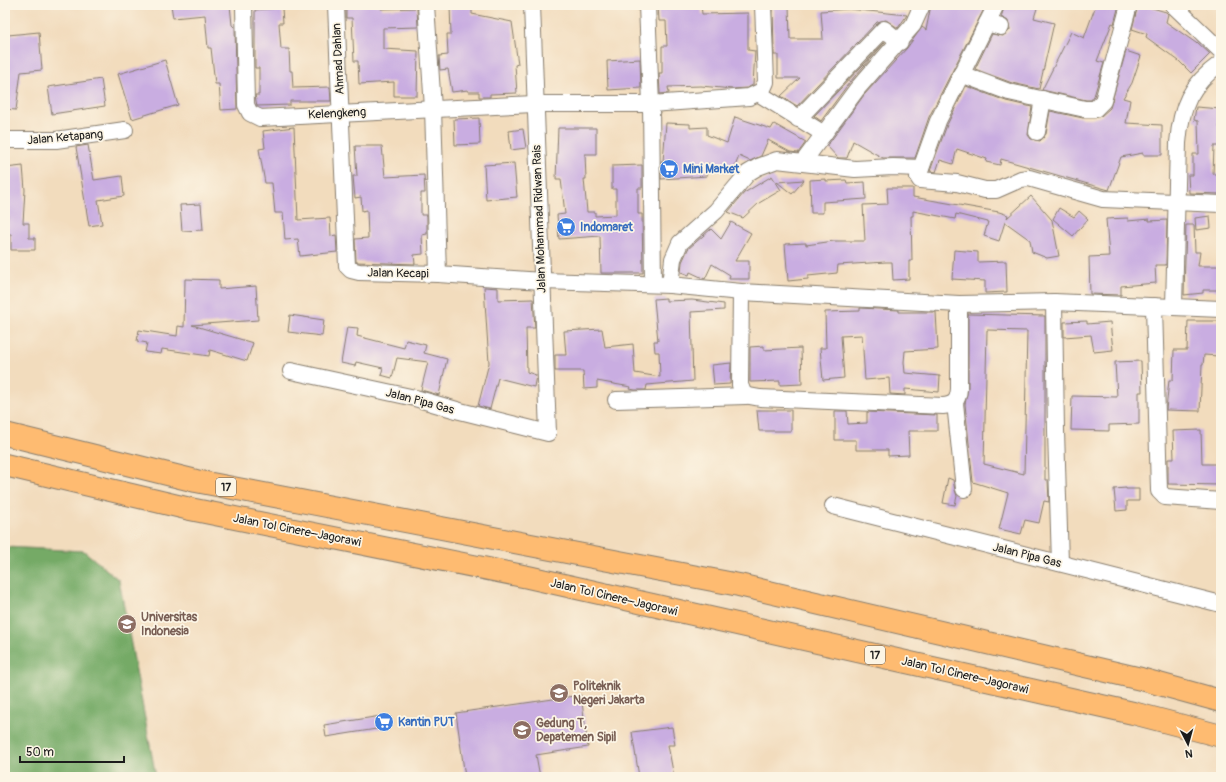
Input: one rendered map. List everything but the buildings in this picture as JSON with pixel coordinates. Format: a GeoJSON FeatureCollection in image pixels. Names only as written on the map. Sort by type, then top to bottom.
{"type":"FeatureCollection","features":[{"type":"Feature","properties":{"kind":"highway","name":"17"},"geometry":{"type":"LineString","coordinates":[[5,434],[196,481],[739,585],[1141,680],[1221,701]]}},
{"type":"Feature","properties":{"kind":"highway","name":"Jalan Tol Cinere–Jagorawi"},"geometry":{"type":"LineString","coordinates":[[5,465],[190,509],[536,579],[1125,711],[1221,736]]}},
{"type":"Feature","properties":{"kind":"street","name":"Kelengkeng"},"geometry":{"type":"LineString","coordinates":[[244,5],[246,105],[250,113],[260,118],[534,104],[651,104],[749,97],[758,93]]}},
{"type":"Feature","properties":{"kind":"street","name":"Ahmad Dahlan"},"geometry":{"type":"LineString","coordinates":[[336,5],[341,113]]}},
{"type":"Feature","properties":{"kind":"street"},"geometry":{"type":"LineString","coordinates":[[426,5],[433,108]]}},
{"type":"Feature","properties":{"kind":"street","name":"Jalan Mohammad Ridwan Rais"},"geometry":{"type":"LineString","coordinates":[[532,5],[534,104],[548,433]]}},
{"type":"Feature","properties":{"kind":"street"},"geometry":{"type":"LineString","coordinates":[[647,5],[651,104],[653,284]]}},
{"type":"Feature","properties":{"kind":"street"},"geometry":{"type":"LineString","coordinates":[[763,5],[766,82],[763,90],[758,93],[824,134]]}},
{"type":"Feature","properties":{"kind":"street"},"geometry":{"type":"LineString","coordinates":[[803,162],[857,89],[900,42],[913,25],[922,5]]}},
{"type":"Feature","properties":{"kind":"street"},"geometry":{"type":"LineString","coordinates":[[996,5],[994,25],[961,74],[938,122],[918,177],[920,180],[957,183],[991,191],[1002,189],[1020,179],[1029,178],[1103,199],[1221,204]]}},
{"type":"Feature","properties":{"kind":"street"},"geometry":{"type":"LineString","coordinates":[[961,74],[1009,92],[1085,109],[1095,109],[1101,105],[1130,5]]}},
{"type":"Feature","properties":{"kind":"street"},"geometry":{"type":"LineString","coordinates":[[1174,5],[1221,51]]}},
{"type":"Feature","properties":{"kind":"street"},"geometry":{"type":"LineString","coordinates":[[798,119],[884,29],[900,42]]}},
{"type":"Feature","properties":{"kind":"street"},"geometry":{"type":"LineString","coordinates":[[1174,307],[1178,203],[1178,143],[1181,117],[1189,94],[1197,83],[1221,63]]}},
{"type":"Feature","properties":{"kind":"street"},"geometry":{"type":"LineString","coordinates":[[1037,132],[1043,99]]}},
{"type":"Feature","properties":{"kind":"street","name":"Jalan Kecapi"},"geometry":{"type":"LineString","coordinates":[[341,113],[348,268],[352,271],[359,272],[438,274],[433,108]]}},
{"type":"Feature","properties":{"kind":"street","name":"Jalan Ketapang"},"geometry":{"type":"LineString","coordinates":[[5,140],[56,140],[125,130]]}},
{"type":"Feature","properties":{"kind":"street"},"geometry":{"type":"LineString","coordinates":[[670,285],[673,259],[680,243],[716,211],[748,173],[758,167],[777,160],[855,169],[893,167],[921,168]]}},
{"type":"Feature","properties":{"kind":"street"},"geometry":{"type":"LineString","coordinates":[[438,274],[542,281],[653,284],[741,292],[959,304],[1054,302],[1221,309]]}},
{"type":"Feature","properties":{"kind":"street"},"geometry":{"type":"LineString","coordinates":[[741,292],[740,385],[746,396]]}},
{"type":"Feature","properties":{"kind":"street"},"geometry":{"type":"LineString","coordinates":[[1054,302],[1060,563]]}},
{"type":"Feature","properties":{"kind":"street"},"geometry":{"type":"LineString","coordinates":[[959,304],[959,389],[955,403],[964,489]]}},
{"type":"Feature","properties":{"kind":"street"},"geometry":{"type":"LineString","coordinates":[[1154,306],[1159,491],[1165,497],[1221,501]]}},
{"type":"Feature","properties":{"kind":"street","name":"Jalan Pipa Gas"},"geometry":{"type":"LineString","coordinates":[[291,371],[416,398],[460,411],[548,433]]}},
{"type":"Feature","properties":{"kind":"street"},"geometry":{"type":"LineString","coordinates":[[616,400],[746,396],[943,406],[955,403]]}},
{"type":"Feature","properties":{"kind":"street","name":"Jalan Pipa Gas"},"geometry":{"type":"LineString","coordinates":[[833,506],[1221,604]]}},
{"type":"Feature","properties":{"kind":"green space"},"geometry":{"type":"Polygon","coordinates":[[[5,547],[84,551],[119,580],[156,777],[5,777],[5,547]]]}},
{"type":"Feature","properties":{"kind":"place","name":"Mini Market"},"geometry":{"type":"Point","coordinates":[669,169]}},
{"type":"Feature","properties":{"kind":"place","name":"Indomaret"},"geometry":{"type":"Point","coordinates":[566,227]}},
{"type":"Feature","properties":{"kind":"place","name":"Universitas Indonesia"},"geometry":{"type":"Point","coordinates":[127,624]}},
{"type":"Feature","properties":{"kind":"place","name":"Politeknik Negeri Jakarta"},"geometry":{"type":"Point","coordinates":[559,693]}},
{"type":"Feature","properties":{"kind":"place","name":"Kantin PUT"},"geometry":{"type":"Point","coordinates":[384,722]}},
{"type":"Feature","properties":{"kind":"place","name":"Gedung T, Depatemen Sipil"},"geometry":{"type":"Point","coordinates":[522,730]}}]}
